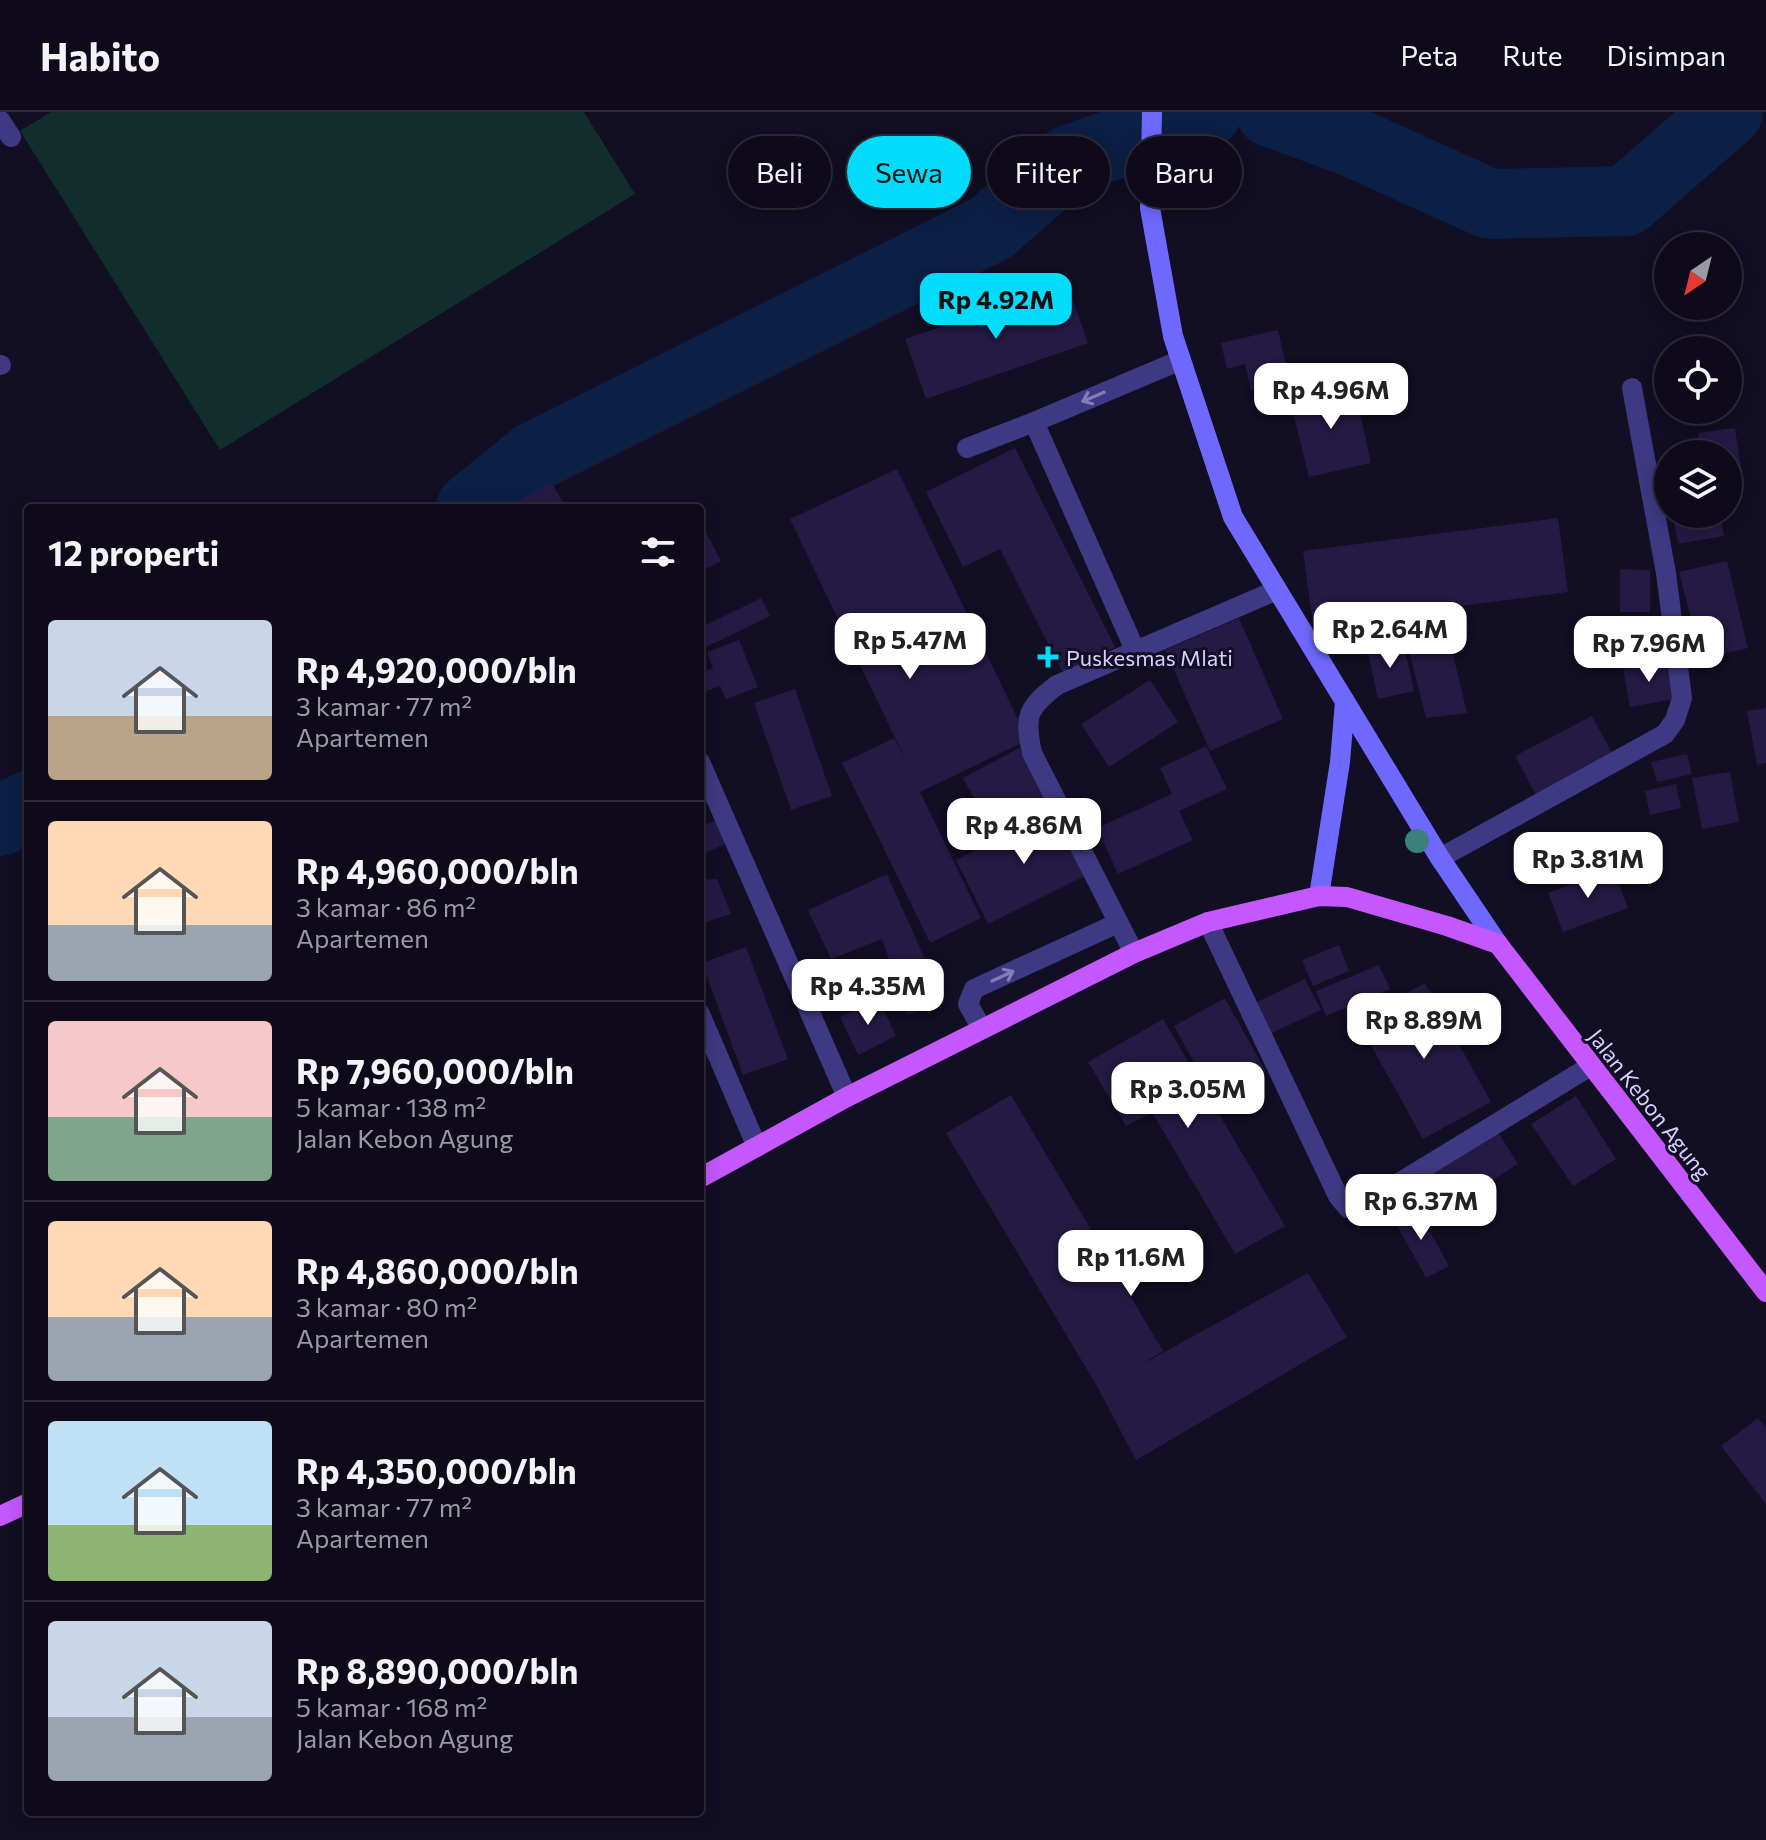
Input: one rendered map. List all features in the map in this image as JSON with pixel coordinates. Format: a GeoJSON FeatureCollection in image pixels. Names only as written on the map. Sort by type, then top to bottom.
{"type":"FeatureCollection","features":[{"type":"Feature","properties":{"kind":"main road"},"geometry":{"type":"LineString","coordinates":[[1152,112],[1150,208],[1173,336],[1233,517],[1440,858],[1498,944]]}},
{"type":"Feature","properties":{"kind":"main road"},"geometry":{"type":"LineString","coordinates":[[1319,896],[1340,762],[1345,701]]}},
{"type":"Feature","properties":{"kind":"main road"},"geometry":{"type":"LineString","coordinates":[[704,1176],[847,1097],[982,1029],[1134,953],[1208,922],[1319,896],[1347,897],[1498,944]]}},
{"type":"Feature","properties":{"kind":"main road","name":"Jalan Kebon Agung"},"geometry":{"type":"LineString","coordinates":[[1498,944],[1589,1067],[1766,1292]]}},
{"type":"Feature","properties":{"kind":"main road"},"geometry":{"type":"LineString","coordinates":[[0,1516],[24,1505]]}},
{"type":"Feature","properties":{"kind":"street"},"geometry":{"type":"LineString","coordinates":[[967,448],[1181,360]]}},
{"type":"Feature","properties":{"kind":"street"},"geometry":{"type":"LineString","coordinates":[[1440,858],[1665,734],[1678,714],[1682,698],[1666,573],[1632,388]]}},
{"type":"Feature","properties":{"kind":"street"},"geometry":{"type":"LineString","coordinates":[[1034,422],[1135,650]]}},
{"type":"Feature","properties":{"kind":"street"},"geometry":{"type":"LineString","coordinates":[[1134,953],[1032,753],[1025,724],[1030,710],[1057,685],[1277,590]]}},
{"type":"Feature","properties":{"kind":"street"},"geometry":{"type":"LineString","coordinates":[[704,771],[847,1097]]}},
{"type":"Feature","properties":{"kind":"street"},"geometry":{"type":"LineString","coordinates":[[1208,922],[1338,1196],[1348,1208],[1361,1206],[1589,1067]]}},
{"type":"Feature","properties":{"kind":"street"},"geometry":{"type":"LineString","coordinates":[[982,1029],[968,1004],[974,989],[1118,923]]}},
{"type":"Feature","properties":{"kind":"street"},"geometry":{"type":"LineString","coordinates":[[704,1023],[757,1147]]}},
{"type":"Feature","properties":{"kind":"green space"},"geometry":{"type":"Polygon","coordinates":[[[51,112],[584,112],[635,194],[220,450],[20,131],[51,112]]]}},
{"type":"Feature","properties":{"kind":"building"},"geometry":{"type":"Polygon","coordinates":[[[1067,284],[1088,343],[926,399],[905,339],[1067,284]]]}},
{"type":"Feature","properties":{"kind":"building"},"geometry":{"type":"Polygon","coordinates":[[[1278,330],[1290,382],[1251,391],[1245,364],[1227,369],[1221,343],[1278,330]]]}},
{"type":"Feature","properties":{"kind":"building"},"geometry":{"type":"Polygon","coordinates":[[[1354,386],[1371,463],[1309,477],[1290,400],[1354,386]]]}},
{"type":"Feature","properties":{"kind":"building"},"geometry":{"type":"Polygon","coordinates":[[[1735,428],[1737,440],[1699,440],[1698,433],[1735,428]]]}},
{"type":"Feature","properties":{"kind":"building"},"geometry":{"type":"Polygon","coordinates":[[[1015,448],[1115,647],[1063,673],[1000,549],[963,567],[926,492],[1015,448]]]}},
{"type":"Feature","properties":{"kind":"building"},"geometry":{"type":"Polygon","coordinates":[[[897,469],[1028,740],[920,792],[981,918],[930,943],[842,763],[894,738],[908,765],[790,519],[897,469]]]}},
{"type":"Feature","properties":{"kind":"building"},"geometry":{"type":"Polygon","coordinates":[[[551,482],[564,504],[512,504],[551,482]]]}},
{"type":"Feature","properties":{"kind":"building"},"geometry":{"type":"Polygon","coordinates":[[[1558,518],[1568,592],[1313,625],[1303,551],[1558,518]]]}},
{"type":"Feature","properties":{"kind":"building"},"geometry":{"type":"Polygon","coordinates":[[[1675,528],[1723,528],[1724,536],[1678,544],[1675,528]]]}},
{"type":"Feature","properties":{"kind":"building"},"geometry":{"type":"Polygon","coordinates":[[[704,529],[721,561],[704,570],[704,529]]]}},
{"type":"Feature","properties":{"kind":"building"},"geometry":{"type":"Polygon","coordinates":[[[1727,561],[1748,648],[1701,659],[1679,572],[1727,561]]]}},
{"type":"Feature","properties":{"kind":"building"},"geometry":{"type":"Polygon","coordinates":[[[1620,569],[1650,570],[1650,612],[1620,612],[1620,569]]]}},
{"type":"Feature","properties":{"kind":"building"},"geometry":{"type":"Polygon","coordinates":[[[761,598],[770,616],[704,648],[704,626],[761,598]]]}},
{"type":"Feature","properties":{"kind":"building"},"geometry":{"type":"Polygon","coordinates":[[[1239,618],[1283,719],[1210,751],[1165,650],[1239,618]]]}},
{"type":"Feature","properties":{"kind":"building"},"geometry":{"type":"Polygon","coordinates":[[[1449,637],[1467,713],[1426,718],[1408,647],[1449,637]]]}},
{"type":"Feature","properties":{"kind":"building"},"geometry":{"type":"Polygon","coordinates":[[[739,640],[758,687],[726,699],[720,686],[706,691],[704,671],[713,668],[707,652],[739,640]]]}},
{"type":"Feature","properties":{"kind":"building"},"geometry":{"type":"Polygon","coordinates":[[[1403,640],[1414,691],[1378,699],[1367,648],[1403,640]]]}},
{"type":"Feature","properties":{"kind":"building"},"geometry":{"type":"Polygon","coordinates":[[[1668,662],[1675,699],[1630,707],[1623,669],[1668,662]]]}},
{"type":"Feature","properties":{"kind":"building"},"geometry":{"type":"Polygon","coordinates":[[[1150,680],[1178,722],[1109,767],[1081,724],[1150,680]]]}},
{"type":"Feature","properties":{"kind":"building"},"geometry":{"type":"Polygon","coordinates":[[[795,689],[832,796],[791,810],[754,703],[795,689]]]}},
{"type":"Feature","properties":{"kind":"building"},"geometry":{"type":"Polygon","coordinates":[[[1766,708],[1766,763],[1757,765],[1747,711],[1766,708]]]}},
{"type":"Feature","properties":{"kind":"building"},"geometry":{"type":"Polygon","coordinates":[[[1592,716],[1614,757],[1537,797],[1515,756],[1592,716]]]}},
{"type":"Feature","properties":{"kind":"building"},"geometry":{"type":"Polygon","coordinates":[[[1206,746],[1227,789],[1179,811],[1193,840],[1118,874],[1097,828],[1172,794],[1160,768],[1206,746]]]}},
{"type":"Feature","properties":{"kind":"building"},"geometry":{"type":"Polygon","coordinates":[[[1019,748],[1050,803],[994,834],[963,778],[1019,748]]]}},
{"type":"Feature","properties":{"kind":"building"},"geometry":{"type":"Polygon","coordinates":[[[1687,754],[1692,774],[1657,782],[1651,762],[1687,754]]]}},
{"type":"Feature","properties":{"kind":"building"},"geometry":{"type":"Polygon","coordinates":[[[1730,772],[1739,822],[1702,829],[1692,778],[1730,772]]]}},
{"type":"Feature","properties":{"kind":"building"},"geometry":{"type":"Polygon","coordinates":[[[1676,784],[1681,808],[1650,815],[1645,791],[1676,784]]]}},
{"type":"Feature","properties":{"kind":"building"},"geometry":{"type":"Polygon","coordinates":[[[1060,808],[1093,872],[988,924],[956,860],[1060,808]]]}},
{"type":"Feature","properties":{"kind":"building"},"geometry":{"type":"Polygon","coordinates":[[[719,819],[730,842],[704,853],[704,825],[719,819]]]}},
{"type":"Feature","properties":{"kind":"building"},"geometry":{"type":"Polygon","coordinates":[[[1613,868],[1628,908],[1563,932],[1548,893],[1613,868]]]}},
{"type":"Feature","properties":{"kind":"building"},"geometry":{"type":"Polygon","coordinates":[[[887,874],[944,1002],[908,1015],[882,939],[831,959],[808,910],[887,874]]]}},
{"type":"Feature","properties":{"kind":"building"},"geometry":{"type":"Polygon","coordinates":[[[717,879],[731,914],[704,923],[704,880],[717,879]]]}},
{"type":"Feature","properties":{"kind":"building"},"geometry":{"type":"Polygon","coordinates":[[[1339,945],[1349,971],[1313,986],[1302,960],[1339,945]]]}},
{"type":"Feature","properties":{"kind":"building"},"geometry":{"type":"Polygon","coordinates":[[[746,947],[788,1059],[743,1075],[704,962],[746,947]]]}},
{"type":"Feature","properties":{"kind":"building"},"geometry":{"type":"Polygon","coordinates":[[[1379,965],[1390,989],[1326,1016],[1316,991],[1379,965]]]}},
{"type":"Feature","properties":{"kind":"building"},"geometry":{"type":"Polygon","coordinates":[[[1305,979],[1321,1010],[1270,1034],[1255,1003],[1305,979]]]}},
{"type":"Feature","properties":{"kind":"building"},"geometry":{"type":"Polygon","coordinates":[[[1425,983],[1491,1102],[1423,1139],[1357,1020],[1425,983]]]}},
{"type":"Feature","properties":{"kind":"building"},"geometry":{"type":"Polygon","coordinates":[[[1225,998],[1266,1072],[1215,1101],[1174,1026],[1225,998]]]}},
{"type":"Feature","properties":{"kind":"building"},"geometry":{"type":"Polygon","coordinates":[[[879,999],[896,1036],[858,1055],[840,1017],[879,999]]]}},
{"type":"Feature","properties":{"kind":"building"},"geometry":{"type":"Polygon","coordinates":[[[1163,1019],[1285,1226],[1235,1254],[1152,1112],[1126,1126],[1088,1062],[1163,1019]]]}},
{"type":"Feature","properties":{"kind":"building"},"geometry":{"type":"Polygon","coordinates":[[[1011,1095],[1163,1351],[1139,1366],[1308,1273],[1347,1337],[1136,1460],[1098,1388],[946,1133],[1011,1095]]]}},
{"type":"Feature","properties":{"kind":"building"},"geometry":{"type":"Polygon","coordinates":[[[1576,1096],[1616,1159],[1573,1186],[1531,1124],[1576,1096]]]}},
{"type":"Feature","properties":{"kind":"building"},"geometry":{"type":"Polygon","coordinates":[[[1496,1129],[1518,1164],[1447,1209],[1436,1191],[1416,1203],[1405,1187],[1496,1129]]]}},
{"type":"Feature","properties":{"kind":"building"},"geometry":{"type":"Polygon","coordinates":[[[1415,1205],[1449,1266],[1426,1278],[1393,1218],[1415,1205]]]}},
{"type":"Feature","properties":{"kind":"building"},"geometry":{"type":"Polygon","coordinates":[[[1758,1418],[1766,1428],[1766,1504],[1721,1446],[1758,1418]]]}},
{"type":"Feature","properties":{"kind":"waterway"},"geometry":{"type":"LineString","coordinates":[[476,504],[535,456],[991,228],[1069,160],[1207,112]]}},
{"type":"Feature","properties":{"kind":"waterway"},"geometry":{"type":"LineString","coordinates":[[1271,112],[1348,140],[1490,204],[1626,201],[1728,112]]}},
{"type":"Feature","properties":{"kind":"waterway"},"geometry":{"type":"LineString","coordinates":[[0,821],[24,808]]}},
{"type":"Feature","properties":{"kind":"place","name":"Puskesmas Mlati"},"geometry":{"type":"Point","coordinates":[1048,657]}}]}
